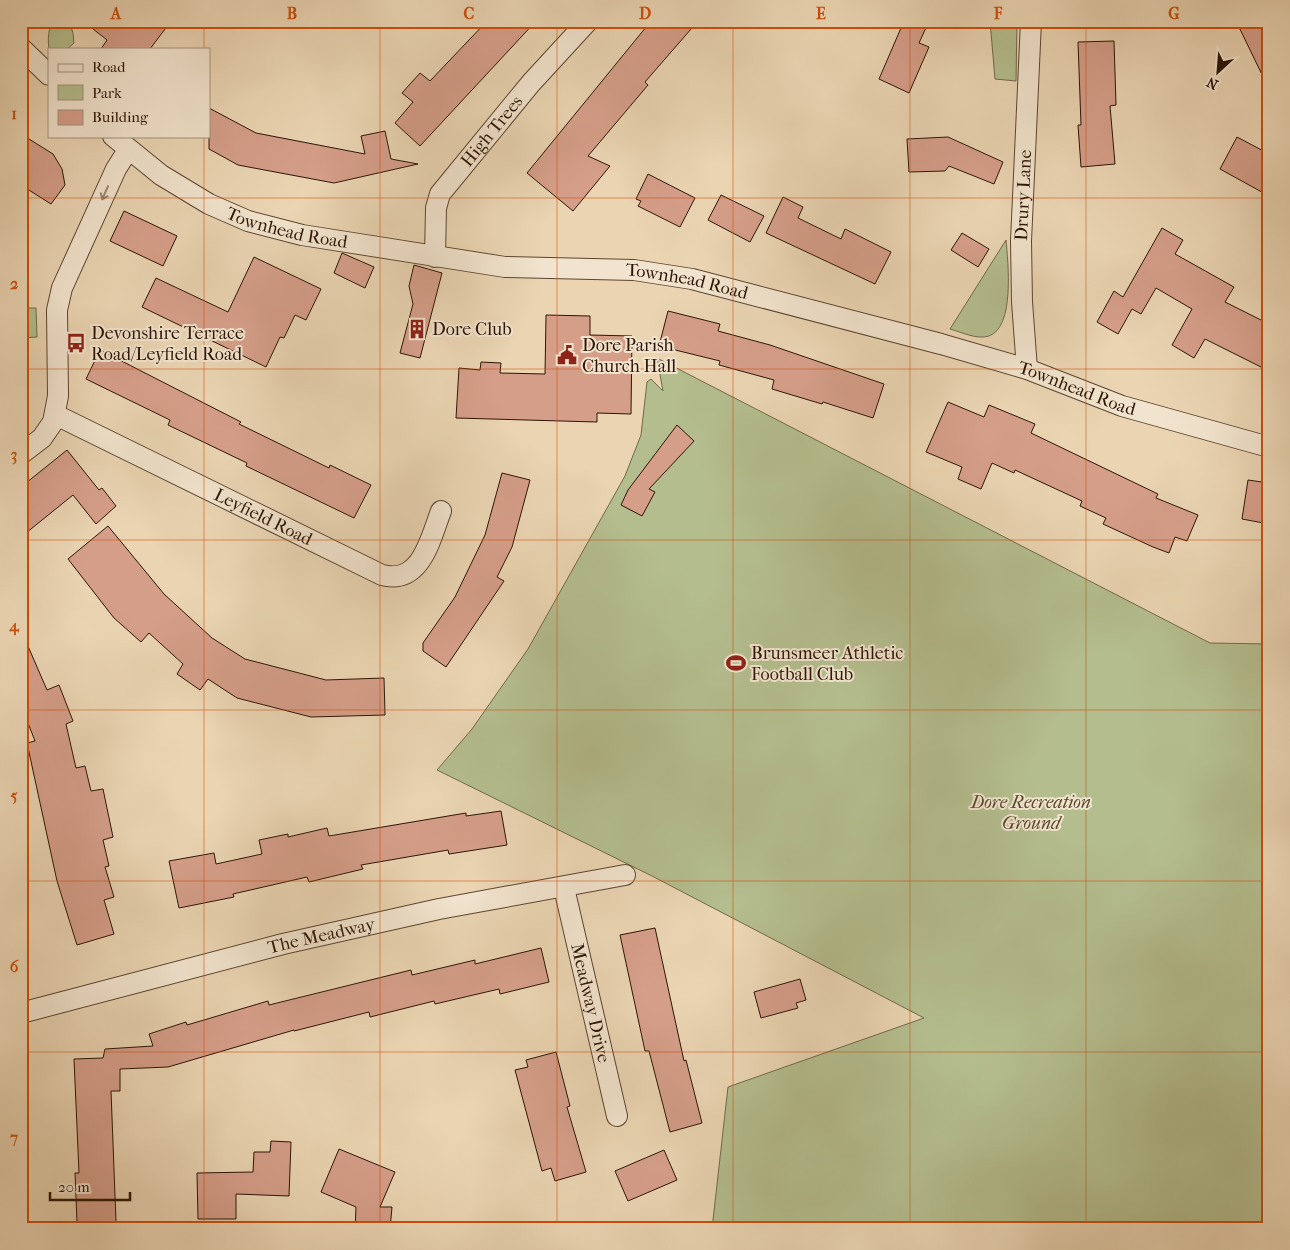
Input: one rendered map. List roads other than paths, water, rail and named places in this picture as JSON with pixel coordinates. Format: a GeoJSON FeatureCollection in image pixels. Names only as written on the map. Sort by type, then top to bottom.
{"type":"FeatureCollection","features":[{"type":"Feature","properties":{"kind":"street","name":"High Trees"},"geometry":{"type":"LineString","coordinates":[[435,257],[436,208],[440,194],[532,83],[588,21]]}},
{"type":"Feature","properties":{"kind":"street","name":"Drury Lane"},"geometry":{"type":"LineString","coordinates":[[1028,369],[1022,302],[1021,242],[1031,21]]}},
{"type":"Feature","properties":{"kind":"street"},"geometry":{"type":"LineString","coordinates":[[21,48],[48,74]]}},
{"type":"Feature","properties":{"kind":"street","name":"Townhead Road"},"geometry":{"type":"LineString","coordinates":[[115,138],[161,175],[209,204],[248,220],[302,235],[505,267],[634,270],[692,279],[942,344],[1028,369],[1122,406],[1269,447]]}},
{"type":"Feature","properties":{"kind":"street"},"geometry":{"type":"LineString","coordinates":[[21,454],[46,435],[56,415],[58,396],[57,310],[62,288],[116,169],[128,150]]}},
{"type":"Feature","properties":{"kind":"street","name":"Leyfield Road"},"geometry":{"type":"LineString","coordinates":[[56,415],[373,571],[395,578],[408,574],[419,563],[441,511]]}},
{"type":"Feature","properties":{"kind":"street","name":"The Meadway"},"geometry":{"type":"LineString","coordinates":[[21,1013],[283,944],[440,909],[564,888],[625,875]]}},
{"type":"Feature","properties":{"kind":"street","name":"Meadway Drive"},"geometry":{"type":"LineString","coordinates":[[564,888],[617,1116]]}},
{"type":"Feature","properties":{"kind":"place","name":"Dore Club"},"geometry":{"type":"Point","coordinates":[417,329]}},
{"type":"Feature","properties":{"kind":"place","name":"Devonshire Terrace Road/Leyfield Road"},"geometry":{"type":"Point","coordinates":[76,343]}},
{"type":"Feature","properties":{"kind":"place","name":"Dore Parish Church Hall"},"geometry":{"type":"Point","coordinates":[567,355]}},
{"type":"Feature","properties":{"kind":"place","name":"Brunsmeer Athletic Football Club"},"geometry":{"type":"Point","coordinates":[736,663]}},
{"type":"Feature","properties":{"kind":"park label","name":"Dore Recreation Ground"},"geometry":{"type":"Point","coordinates":[1031,812]}}]}
